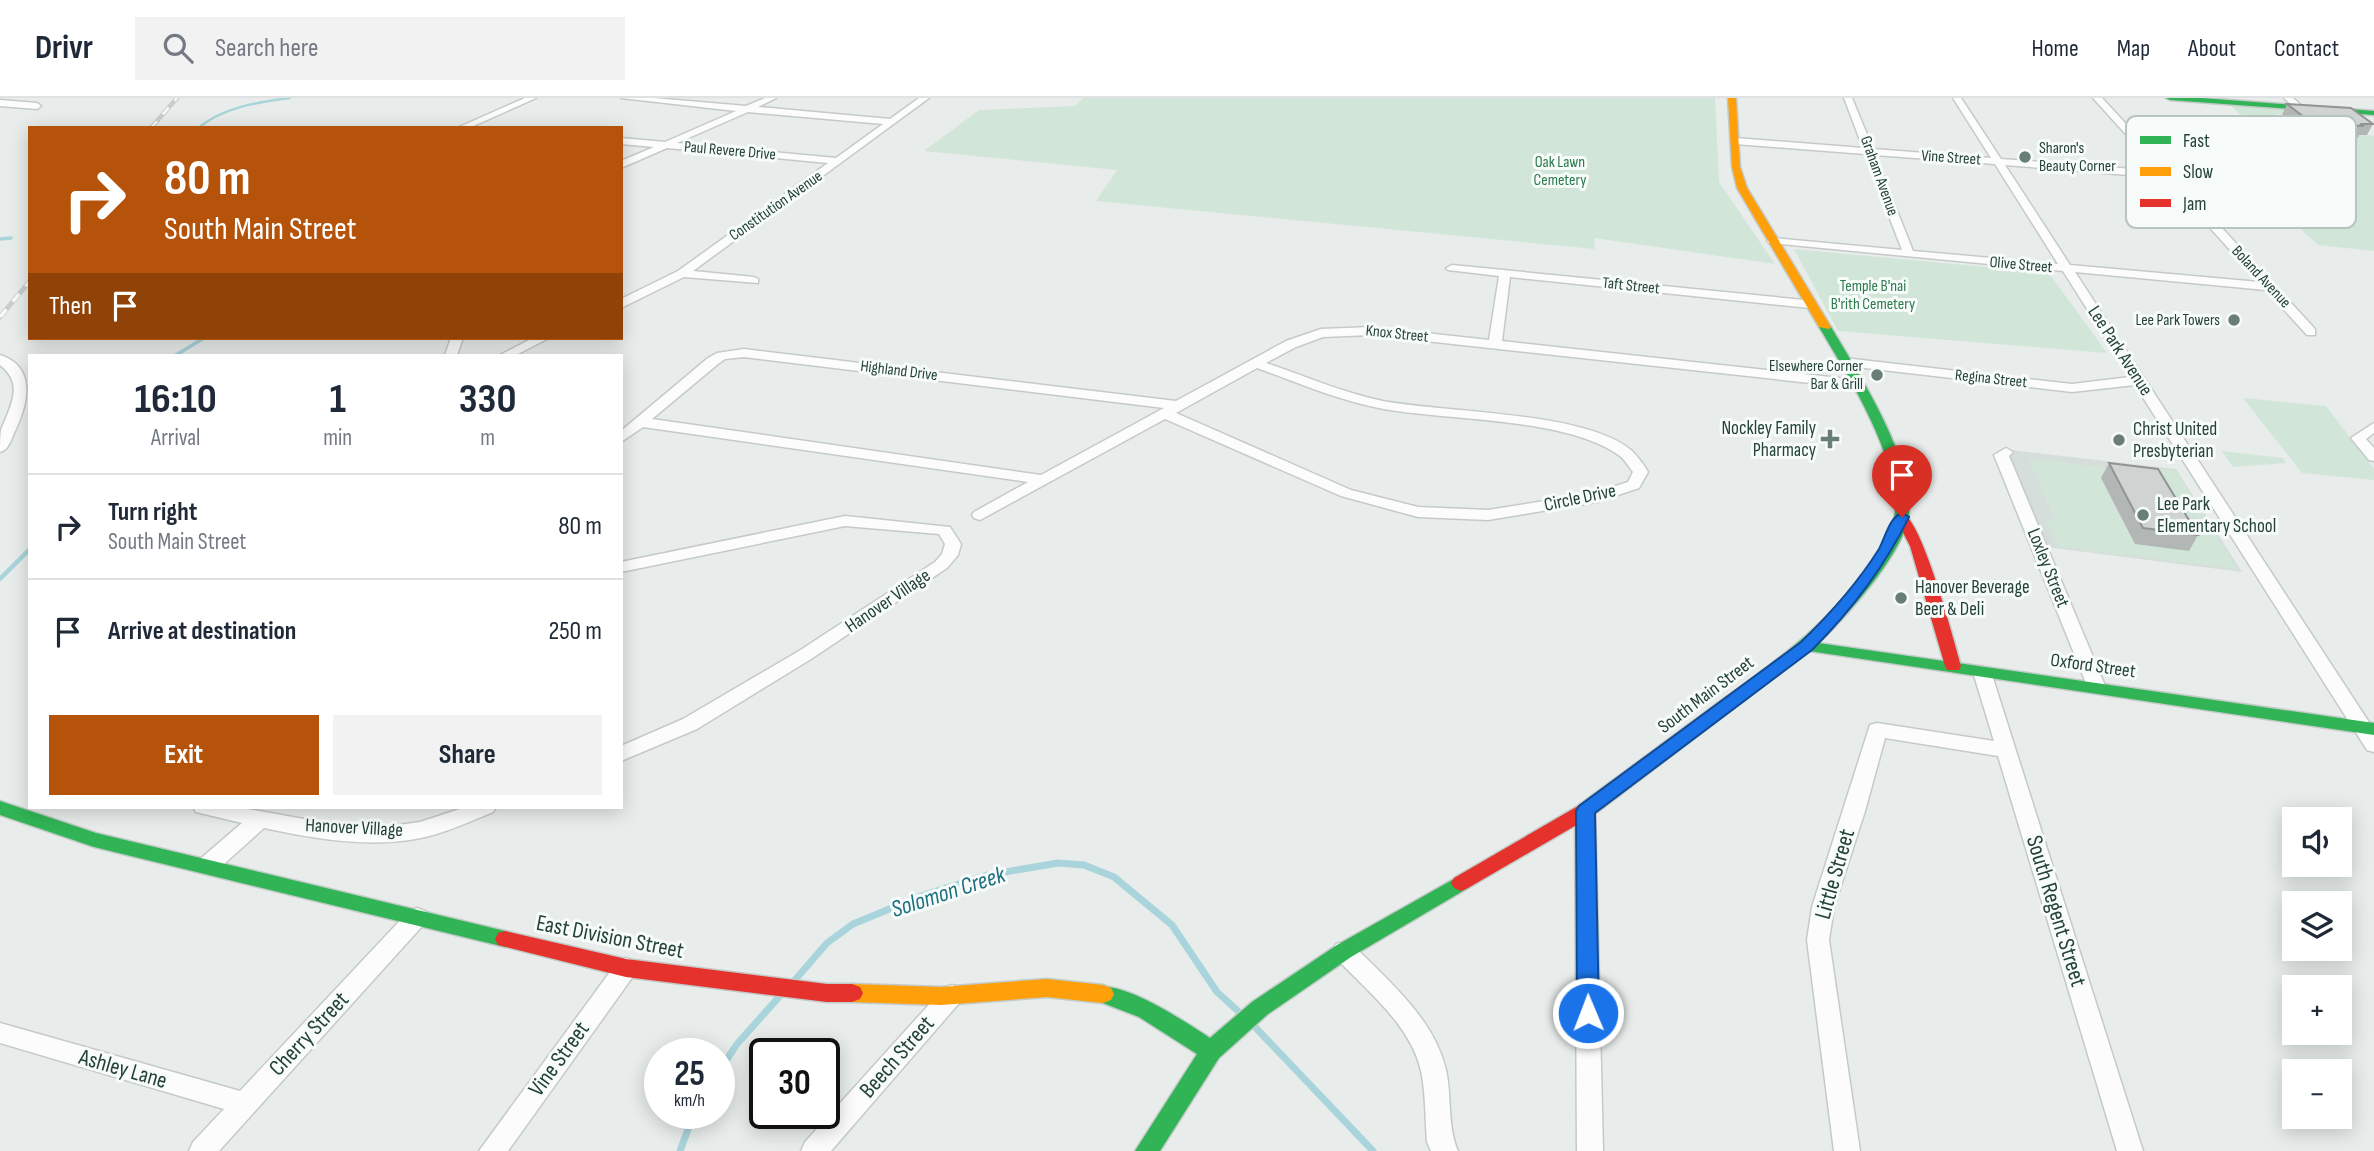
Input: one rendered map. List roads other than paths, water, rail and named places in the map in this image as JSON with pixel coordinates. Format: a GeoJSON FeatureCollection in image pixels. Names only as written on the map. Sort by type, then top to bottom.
{"type":"FeatureCollection","features":[{"type":"Feature","properties":{"kind":"main road"},"geometry":{"type":"LineString","coordinates":[[1732,98],[1736,167],[1742,188],[1857,384],[1888,450],[1902,495],[1902,517],[1917,546],[1952,666]]}},
{"type":"Feature","properties":{"kind":"main road"},"geometry":{"type":"LineString","coordinates":[[2170,98],[2294,103],[2374,113]]}},
{"type":"Feature","properties":{"kind":"main road","name":"South Main Street"},"geometry":{"type":"LineString","coordinates":[[1147,1151],[1211,1051],[1260,1008],[1344,951],[1585,811],[1806,646],[1837,616],[1863,583],[1902,517]]}},
{"type":"Feature","properties":{"kind":"main road","name":"Oxford Street"},"geometry":{"type":"LineString","coordinates":[[1806,646],[2369,728]]}},
{"type":"Feature","properties":{"kind":"main road","name":"East Division Street"},"geometry":{"type":"LineString","coordinates":[[0,808],[94,840],[626,968],[827,993],[952,995],[1003,988],[1057,988],[1128,1000],[1158,1014],[1211,1051]]}},
{"type":"Feature","properties":{"kind":"street"},"geometry":{"type":"LineString","coordinates":[[465,126],[533,98]]}},
{"type":"Feature","properties":{"kind":"street"},"geometry":{"type":"LineString","coordinates":[[625,98],[891,122]]}},
{"type":"Feature","properties":{"kind":"street"},"geometry":{"type":"LineString","coordinates":[[623,164],[772,98]]}},
{"type":"Feature","properties":{"kind":"street","name":"Constitution Avenue"},"geometry":{"type":"LineString","coordinates":[[623,303],[682,273],[925,98]]}},
{"type":"Feature","properties":{"kind":"street","name":"Graham Avenue"},"geometry":{"type":"LineString","coordinates":[[1848,98],[1909,254]]}},
{"type":"Feature","properties":{"kind":"street","name":"Lee Park Avenue"},"geometry":{"type":"LineString","coordinates":[[1958,98],[2066,269],[2369,728],[2374,745]]}},
{"type":"Feature","properties":{"kind":"street","name":"Boland Avenue"},"geometry":{"type":"LineString","coordinates":[[2097,98],[2126,130]]}},
{"type":"Feature","properties":{"kind":"street"},"geometry":{"type":"LineString","coordinates":[[0,103],[37,106]]}},
{"type":"Feature","properties":{"kind":"street","name":"Paul Revere Drive"},"geometry":{"type":"LineString","coordinates":[[623,141],[838,161]]}},
{"type":"Feature","properties":{"kind":"street","name":"Vine Street"},"geometry":{"type":"LineString","coordinates":[[1735,141],[2126,172]]}},
{"type":"Feature","properties":{"kind":"street","name":"Boland Avenue"},"geometry":{"type":"LineString","coordinates":[[2216,228],[2311,332]]}},
{"type":"Feature","properties":{"kind":"street","name":"Olive Street"},"geometry":{"type":"LineString","coordinates":[[1773,241],[2270,287]]}},
{"type":"Feature","properties":{"kind":"street","name":"Taft Street"},"geometry":{"type":"LineString","coordinates":[[1452,268],[1810,303]]}},
{"type":"Feature","properties":{"kind":"street"},"geometry":{"type":"LineString","coordinates":[[682,273],[754,281]]}},
{"type":"Feature","properties":{"kind":"street"},"geometry":{"type":"LineString","coordinates":[[1495,345],[1505,273]]}},
{"type":"Feature","properties":{"kind":"street","name":"Knox Street"},"geometry":{"type":"LineString","coordinates":[[980,515],[1306,337],[1338,330],[1371,331],[1857,384]]}},
{"type":"Feature","properties":{"kind":"street"},"geometry":{"type":"LineString","coordinates":[[508,354],[539,340]]}},
{"type":"Feature","properties":{"kind":"street","name":"Highland Drive"},"geometry":{"type":"LineString","coordinates":[[623,436],[713,361],[722,356],[744,353],[1173,410]]}},
{"type":"Feature","properties":{"kind":"street"},"geometry":{"type":"LineString","coordinates":[[0,359],[11,365],[22,380],[21,399],[0,448]]}},
{"type":"Feature","properties":{"kind":"street","name":"Regina Street"},"geometry":{"type":"LineString","coordinates":[[1844,362],[2072,388],[2139,380]]}},
{"type":"Feature","properties":{"kind":"street","name":"Circle Drive"},"geometry":{"type":"LineString","coordinates":[[1173,410],[1364,500],[1439,515],[1488,515],[1597,497],[1634,485],[1641,472],[1637,462],[1625,452],[1581,433],[1553,426],[1383,405],[1257,364]]}},
{"type":"Feature","properties":{"kind":"street"},"geometry":{"type":"LineString","coordinates":[[640,422],[1044,480]]}},
{"type":"Feature","properties":{"kind":"street"},"geometry":{"type":"LineString","coordinates":[[2374,427],[2358,438],[2374,457]]}},
{"type":"Feature","properties":{"kind":"street","name":"Loxley Street"},"geometry":{"type":"LineString","coordinates":[[2006,452],[2001,455],[2097,688]]}},
{"type":"Feature","properties":{"kind":"street","name":"Hanover Village"},"geometry":{"type":"LineString","coordinates":[[623,567],[845,521],[944,530],[953,544],[950,555],[941,565],[805,656],[690,724],[623,753]]}},
{"type":"Feature","properties":{"kind":"street","name":"South Regent Street"},"geometry":{"type":"LineString","coordinates":[[1983,671],[2130,1151]]}},
{"type":"Feature","properties":{"kind":"street","name":"Little Street"},"geometry":{"type":"LineString","coordinates":[[1847,1151],[1818,940],[1823,907],[1855,811],[1877,730],[2006,750]]}},
{"type":"Feature","properties":{"kind":"street","name":"Hanover Village"},"geometry":{"type":"LineString","coordinates":[[214,809],[338,832],[409,832],[480,809]]}},
{"type":"Feature","properties":{"kind":"street"},"geometry":{"type":"LineString","coordinates":[[1585,811],[1590,1151]]}},
{"type":"Feature","properties":{"kind":"street"},"geometry":{"type":"LineString","coordinates":[[207,866],[261,818]]}},
{"type":"Feature","properties":{"kind":"street","name":"Cherry Street"},"geometry":{"type":"LineString","coordinates":[[202,1151],[416,917]]}},
{"type":"Feature","properties":{"kind":"street"},"geometry":{"type":"LineString","coordinates":[[1344,951],[1410,1024],[1424,1044],[1432,1065],[1440,1142],[1445,1151]]}},
{"type":"Feature","properties":{"kind":"street","name":"Vine Street"},"geometry":{"type":"LineString","coordinates":[[492,1151],[626,968]]}},
{"type":"Feature","properties":{"kind":"street","name":"Beech Street"},"geometry":{"type":"LineString","coordinates":[[814,1151],[952,995]]}},
{"type":"Feature","properties":{"kind":"street","name":"Ashley Lane"},"geometry":{"type":"LineString","coordinates":[[0,1033],[245,1104]]}},
{"type":"Feature","properties":{"kind":"waterway","name":"Solomon Creek"},"geometry":{"type":"LineString","coordinates":[[201,126],[230,110],[290,98]]}},
{"type":"Feature","properties":{"kind":"waterway"},"geometry":{"type":"LineString","coordinates":[[0,239],[11,238]]}},
{"type":"Feature","properties":{"kind":"waterway","name":"Solomon Creek"},"geometry":{"type":"LineString","coordinates":[[178,354],[201,340]]}},
{"type":"Feature","properties":{"kind":"waterway","name":"Solomon Creek"},"geometry":{"type":"LineString","coordinates":[[0,579],[28,551]]}},
{"type":"Feature","properties":{"kind":"waterway","name":"Solomon Creek"},"geometry":{"type":"LineString","coordinates":[[795,980],[827,943],[853,924],[921,896],[987,875],[1058,863],[1084,865],[1114,877],[1172,925],[1217,992],[1239,1012]]}},
{"type":"Feature","properties":{"kind":"waterway","name":"Solomon Creek"},"geometry":{"type":"LineString","coordinates":[[735,1047],[779,997]]}},
{"type":"Feature","properties":{"kind":"waterway","name":"Solomon Creek"},"geometry":{"type":"LineString","coordinates":[[1256,1028],[1373,1151]]}},
{"type":"Feature","properties":{"kind":"waterway","name":"Solomon Creek"},"geometry":{"type":"LineString","coordinates":[[680,1151],[688,1129]]}},
{"type":"Feature","properties":{"kind":"railway"},"geometry":{"type":"LineString","coordinates":[[153,126],[177,98]]}},
{"type":"Feature","properties":{"kind":"railway"},"geometry":{"type":"LineString","coordinates":[[0,317],[28,283]]}},
{"type":"Feature","properties":{"kind":"place","name":"Sharon's Beauty Corner"},"geometry":{"type":"Point","coordinates":[2025,157]}},
{"type":"Feature","properties":{"kind":"place","name":"Lee Park Towers"},"geometry":{"type":"Point","coordinates":[2234,320]}},
{"type":"Feature","properties":{"kind":"place","name":"Elsewhere Corner Bar & Grill"},"geometry":{"type":"Point","coordinates":[1877,375]}},
{"type":"Feature","properties":{"kind":"place","name":"Nockley Family Pharmacy"},"geometry":{"type":"Point","coordinates":[1830,439]}},
{"type":"Feature","properties":{"kind":"place","name":"Christ United Presbyterian"},"geometry":{"type":"Point","coordinates":[2119,440]}},
{"type":"Feature","properties":{"kind":"place","name":"Lee Park Elementary School"},"geometry":{"type":"Point","coordinates":[2143,515]}},
{"type":"Feature","properties":{"kind":"place","name":"Hanover Beverage Beer & Deli"},"geometry":{"type":"Point","coordinates":[1901,598]}},
{"type":"Feature","properties":{"kind":"park label","name":"Oak Lawn Cemetery"},"geometry":{"type":"Point","coordinates":[1560,171]}},
{"type":"Feature","properties":{"kind":"park label","name":"Temple B'nai B'rith Cemetery"},"geometry":{"type":"Point","coordinates":[1873,295]}}]}
